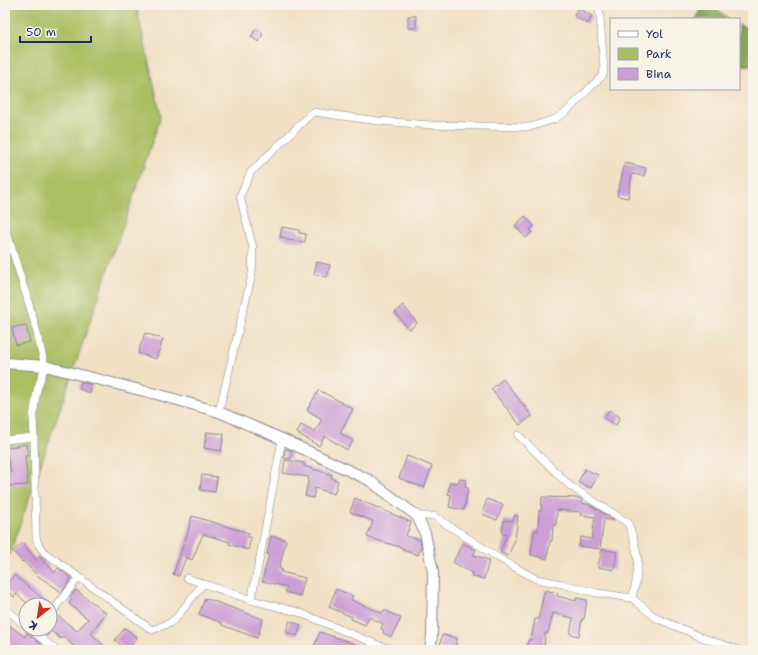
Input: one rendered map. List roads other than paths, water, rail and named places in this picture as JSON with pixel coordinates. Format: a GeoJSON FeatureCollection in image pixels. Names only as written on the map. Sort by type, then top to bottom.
{"type":"FeatureCollection","features":[{"type":"Feature","properties":{"kind":"street"},"geometry":{"type":"LineString","coordinates":[[219,412],[252,274],[253,248],[240,196],[251,172],[313,112],[378,121],[432,125],[530,127],[555,119],[566,112],[603,75],[604,69],[599,5]]}},
{"type":"Feature","properties":{"kind":"street"},"geometry":{"type":"LineString","coordinates":[[5,230],[34,321],[45,366],[37,390],[33,417],[36,537],[38,544],[44,552],[152,630],[170,623],[176,618],[203,584]]}},
{"type":"Feature","properties":{"kind":"street"},"geometry":{"type":"LineString","coordinates":[[5,363],[45,366],[160,395],[219,412],[282,439],[369,480],[417,516],[425,533],[433,572],[432,636],[430,650]]}},
{"type":"Feature","properties":{"kind":"street"},"geometry":{"type":"LineString","coordinates":[[518,435],[570,486],[628,523],[634,540],[638,559],[636,582],[632,598]]}},
{"type":"Feature","properties":{"kind":"street"},"geometry":{"type":"LineString","coordinates":[[5,440],[34,437]]}},
{"type":"Feature","properties":{"kind":"street"},"geometry":{"type":"LineString","coordinates":[[251,600],[282,439]]}},
{"type":"Feature","properties":{"kind":"street"},"geometry":{"type":"LineString","coordinates":[[417,516],[434,516],[497,557],[536,579],[597,593],[632,598],[656,618],[706,639],[739,650]]}},
{"type":"Feature","properties":{"kind":"street"},"geometry":{"type":"LineString","coordinates":[[58,605],[79,577]]}},
{"type":"Feature","properties":{"kind":"street"},"geometry":{"type":"LineString","coordinates":[[187,578],[251,600],[298,612],[383,647],[396,650]]}},
{"type":"Feature","properties":{"kind":"street"},"geometry":{"type":"LineString","coordinates":[[5,608],[18,619]]}},
{"type":"Feature","properties":{"kind":"street"},"geometry":{"type":"LineString","coordinates":[[42,637],[56,650]]}}]}
